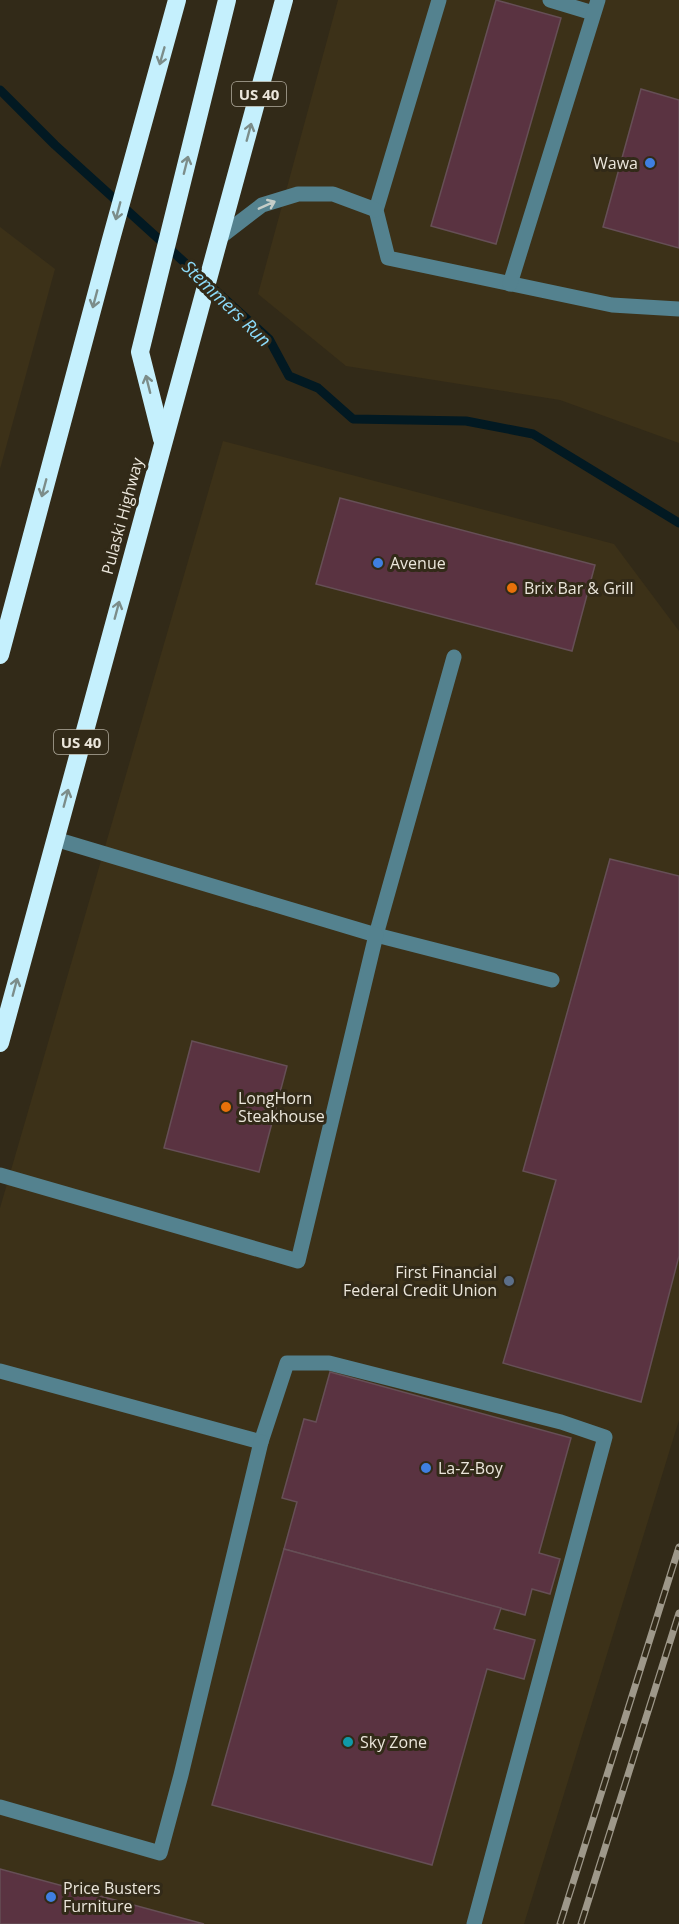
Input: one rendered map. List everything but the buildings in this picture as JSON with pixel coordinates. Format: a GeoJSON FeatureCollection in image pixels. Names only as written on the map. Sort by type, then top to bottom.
{"type":"FeatureCollection","features":[{"type":"Feature","properties":{"kind":"highway"},"geometry":{"type":"LineString","coordinates":[[0,655],[6,608],[177,0]]}},
{"type":"Feature","properties":{"kind":"highway"},"geometry":{"type":"LineString","coordinates":[[163,441],[140,352],[227,0]]}},
{"type":"Feature","properties":{"kind":"highway","name":"Pulaski Highway"},"geometry":{"type":"LineString","coordinates":[[0,1043],[284,0]]}},
{"type":"Feature","properties":{"kind":"lane"},"geometry":{"type":"LineString","coordinates":[[439,0],[376,210],[388,258],[612,305],[679,309]]}},
{"type":"Feature","properties":{"kind":"lane"},"geometry":{"type":"LineString","coordinates":[[510,284],[595,7],[550,0]]}},
{"type":"Feature","properties":{"kind":"lane"},"geometry":{"type":"LineString","coordinates":[[219,238],[262,205],[298,194],[333,194],[376,210]]}},
{"type":"Feature","properties":{"kind":"lane"},"geometry":{"type":"LineString","coordinates":[[0,1175],[298,1261],[376,935],[454,657]]}},
{"type":"Feature","properties":{"kind":"lane"},"geometry":{"type":"LineString","coordinates":[[55,838],[376,935],[552,981]]}},
{"type":"Feature","properties":{"kind":"lane"},"geometry":{"type":"LineString","coordinates":[[0,1807],[160,1853],[182,1775],[261,1442],[288,1363],[329,1363],[561,1422],[605,1437],[474,1924]]}},
{"type":"Feature","properties":{"kind":"lane"},"geometry":{"type":"LineString","coordinates":[[0,1371],[261,1442]]}},
{"type":"Feature","properties":{"kind":"shaded area"},"geometry":{"type":"Polygon","coordinates":[[[338,0],[679,0],[679,443],[560,400],[346,366],[258,294],[338,0]]]}},
{"type":"Feature","properties":{"kind":"shaded area"},"geometry":{"type":"Polygon","coordinates":[[[0,227],[55,269],[0,469],[0,227]]]}},
{"type":"Feature","properties":{"kind":"shaded area"},"geometry":{"type":"Polygon","coordinates":[[[223,441],[614,544],[679,631],[679,1420],[524,1924],[0,1924],[0,1208],[223,441]]]}},
{"type":"Feature","properties":{"kind":"waterway","name":"Stemmers Run"},"geometry":{"type":"LineString","coordinates":[[0,90],[55,145],[269,339],[289,376],[318,388],[353,419],[466,421],[533,434],[679,523]]}},
{"type":"Feature","properties":{"kind":"railway"},"geometry":{"type":"LineString","coordinates":[[560,1924],[679,1547]]}},
{"type":"Feature","properties":{"kind":"railway"},"geometry":{"type":"LineString","coordinates":[[581,1924],[679,1613]]}},
{"type":"Feature","properties":{"kind":"place","name":"Wawa"},"geometry":{"type":"Point","coordinates":[650,163]}},
{"type":"Feature","properties":{"kind":"place","name":"Avenue"},"geometry":{"type":"Point","coordinates":[378,563]}},
{"type":"Feature","properties":{"kind":"place","name":"Brix Bar & Grill"},"geometry":{"type":"Point","coordinates":[512,588]}},
{"type":"Feature","properties":{"kind":"place","name":"LongHorn Steakhouse"},"geometry":{"type":"Point","coordinates":[226,1107]}},
{"type":"Feature","properties":{"kind":"place","name":"First Financial Federal Credit Union"},"geometry":{"type":"Point","coordinates":[509,1281]}},
{"type":"Feature","properties":{"kind":"place","name":"La-Z-Boy"},"geometry":{"type":"Point","coordinates":[426,1468]}},
{"type":"Feature","properties":{"kind":"place","name":"Sky Zone"},"geometry":{"type":"Point","coordinates":[348,1742]}},
{"type":"Feature","properties":{"kind":"place","name":"Price Busters Furniture"},"geometry":{"type":"Point","coordinates":[51,1897]}}]}
